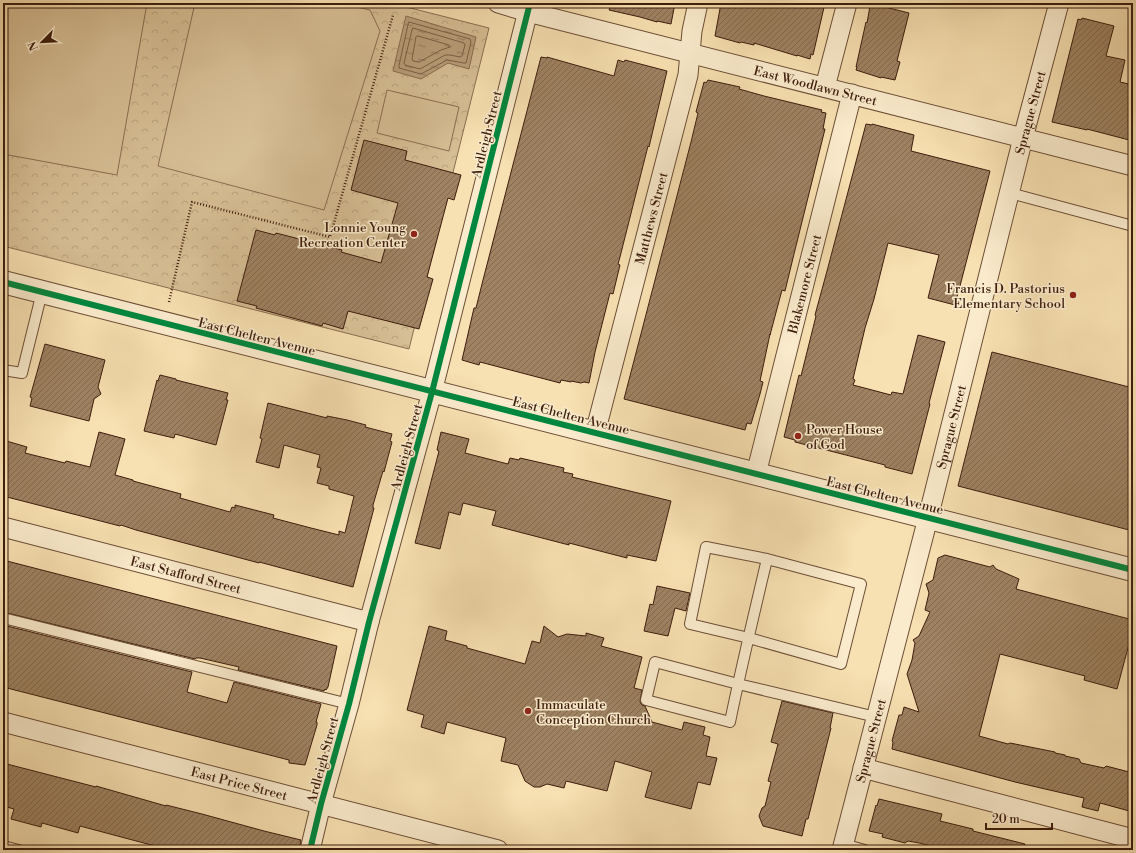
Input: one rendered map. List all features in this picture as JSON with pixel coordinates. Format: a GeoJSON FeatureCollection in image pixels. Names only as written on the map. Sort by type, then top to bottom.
{"type":"FeatureCollection","features":[{"type":"Feature","properties":{"kind":"street","name":"East Woodlawn Street"},"geometry":{"type":"LineString","coordinates":[[498,3],[529,7],[690,53],[1133,166]]}},
{"type":"Feature","properties":{"kind":"street","name":"Matthews Street"},"geometry":{"type":"LineString","coordinates":[[595,433],[688,75],[692,31],[698,3]]}},
{"type":"Feature","properties":{"kind":"street"},"geometry":{"type":"LineString","coordinates":[[825,87],[847,3]]}},
{"type":"Feature","properties":{"kind":"street","name":"Sprague Street"},"geometry":{"type":"LineString","coordinates":[[842,847],[928,518],[1023,138],[1059,3]]}},
{"type":"Feature","properties":{"kind":"street","name":"Ardleigh Street"},"geometry":{"type":"LineString","coordinates":[[310,850],[369,622],[432,392],[529,7]]}},
{"type":"Feature","properties":{"kind":"street","name":"Blakemore Street"},"geometry":{"type":"LineString","coordinates":[[756,474],[852,94]]}},
{"type":"Feature","properties":{"kind":"street","name":"East Chelten Avenue"},"geometry":{"type":"LineString","coordinates":[[3,282],[1133,570]]}},
{"type":"Feature","properties":{"kind":"street","name":"East Stafford Street"},"geometry":{"type":"LineString","coordinates":[[3,527],[369,622]]}},
{"type":"Feature","properties":{"kind":"street","name":"East Price Street"},"geometry":{"type":"LineString","coordinates":[[3,722],[498,850]]}},
{"type":"Feature","properties":{"kind":"street"},"geometry":{"type":"LineString","coordinates":[[863,768],[1133,839]]}},
{"type":"Feature","properties":{"kind":"lane"},"geometry":{"type":"LineString","coordinates":[[1010,192],[1133,226]]}},
{"type":"Feature","properties":{"kind":"lane"},"geometry":{"type":"LineString","coordinates":[[3,370],[22,373],[42,292]]}},
{"type":"Feature","properties":{"kind":"lane"},"geometry":{"type":"LineString","coordinates":[[706,547],[767,559],[860,584],[841,664],[748,638],[690,624],[706,547]]}},
{"type":"Feature","properties":{"kind":"lane"},"geometry":{"type":"LineString","coordinates":[[767,559],[748,638],[738,684],[730,722],[646,700],[655,662],[738,684],[876,717]]}},
{"type":"Feature","properties":{"kind":"lane"},"geometry":{"type":"LineString","coordinates":[[3,618],[349,704]]}},
{"type":"Feature","properties":{"kind":"lane"},"geometry":{"type":"LineString","coordinates":[[3,846],[19,850]]}},
{"type":"Feature","properties":{"kind":"lane"},"geometry":{"type":"LineString","coordinates":[[842,847],[865,850]]}},
{"type":"Feature","properties":{"kind":"path"},"geometry":{"type":"LineString","coordinates":[[164,323],[192,202],[330,237],[393,15]]}},
{"type":"Feature","properties":{"kind":"green space"},"geometry":{"type":"Polygon","coordinates":[[[3,3],[391,3],[489,28],[409,349],[3,246],[3,3]]]}},
{"type":"Feature","properties":{"kind":"green space"},"geometry":{"type":"Polygon","coordinates":[[[3,3],[147,3],[117,175],[3,154],[3,3]]]}},
{"type":"Feature","properties":{"kind":"green space"},"geometry":{"type":"Polygon","coordinates":[[[195,3],[339,3],[370,10],[380,31],[324,210],[158,166],[195,3]]]}},
{"type":"Feature","properties":{"kind":"green space"},"geometry":{"type":"Polygon","coordinates":[[[387,90],[459,107],[449,151],[377,133],[387,90]]]}},
{"type":"Feature","properties":{"kind":"water"},"geometry":{"type":"Polygon","coordinates":[[[406,16],[476,37],[469,69],[448,63],[421,79],[393,71],[406,16]]]}},
{"type":"Feature","properties":{"kind":"building"},"geometry":{"type":"Polygon","coordinates":[[[608,3],[675,3],[671,24],[609,10],[610,8],[607,7],[608,3]]]}},
{"type":"Feature","properties":{"kind":"building"},"geometry":{"type":"Polygon","coordinates":[[[721,3],[825,3],[813,55],[811,54],[810,59],[754,43],[754,45],[740,43],[715,36],[721,3]]]}},
{"type":"Feature","properties":{"kind":"building"},"geometry":{"type":"Polygon","coordinates":[[[873,4],[909,13],[897,61],[900,62],[895,80],[881,78],[856,70],[870,6],[872,7],[873,4]]]}},
{"type":"Feature","properties":{"kind":"building"},"geometry":{"type":"Polygon","coordinates":[[[1082,18],[1114,26],[1106,56],[1125,60],[1120,82],[1133,85],[1133,141],[1052,122],[1078,19],[1081,20],[1082,18]]]}},
{"type":"Feature","properties":{"kind":"building"},"geometry":{"type":"Polygon","coordinates":[[[541,57],[547,57],[614,76],[618,60],[624,62],[625,60],[667,71],[649,147],[648,146],[618,264],[620,265],[613,294],[610,293],[595,352],[589,383],[561,380],[560,383],[480,362],[479,365],[462,360],[474,308],[476,308],[541,57]]]}},
{"type":"Feature","properties":{"kind":"building"},"geometry":{"type":"Polygon","coordinates":[[[708,80],[740,87],[739,89],[822,110],[821,112],[826,113],[823,129],[825,129],[785,291],[782,290],[770,334],[760,381],[763,382],[760,394],[751,424],[747,423],[745,430],[624,399],[691,142],[698,113],[696,112],[704,82],[706,83],[708,80]]]}},
{"type":"Feature","properties":{"kind":"building"},"geometry":{"type":"Polygon","coordinates":[[[866,124],[872,124],[914,135],[911,151],[990,171],[955,305],[928,298],[939,255],[888,243],[865,328],[853,379],[855,380],[853,385],[891,395],[892,392],[903,394],[918,335],[945,342],[912,474],[885,467],[885,465],[795,442],[795,440],[784,437],[799,375],[801,376],[815,315],[866,124]]]}},
{"type":"Feature","properties":{"kind":"building","name":"Lonnie Young Recreation Center"},"geometry":{"type":"Polygon","coordinates":[[[364,140],[407,151],[405,160],[461,175],[454,200],[448,198],[427,277],[433,279],[419,329],[348,311],[343,329],[323,323],[322,326],[256,308],[257,306],[237,301],[256,230],[275,235],[276,233],[342,250],[341,252],[381,263],[398,203],[351,190],[364,140]]]}},
{"type":"Feature","properties":{"kind":"building"},"geometry":{"type":"Polygon","coordinates":[[[45,344],[105,360],[98,387],[101,394],[94,399],[89,421],[30,406],[32,398],[30,397],[45,344]]]}},
{"type":"Feature","properties":{"kind":"building"},"geometry":{"type":"Polygon","coordinates":[[[992,352],[1133,388],[1133,531],[958,486],[992,352]]]}},
{"type":"Feature","properties":{"kind":"building"},"geometry":{"type":"Polygon","coordinates":[[[160,375],[228,393],[226,400],[228,400],[216,445],[175,434],[174,438],[144,431],[157,380],[158,381],[160,375]]]}},
{"type":"Feature","properties":{"kind":"building"},"geometry":{"type":"Polygon","coordinates":[[[268,403],[327,418],[327,416],[347,420],[366,425],[365,427],[392,434],[390,441],[392,442],[373,505],[374,508],[353,587],[121,525],[120,526],[3,496],[3,440],[27,447],[25,453],[65,463],[66,461],[90,467],[99,432],[125,439],[115,475],[181,494],[180,498],[230,512],[232,507],[235,508],[235,505],[274,515],[273,518],[311,528],[339,535],[339,531],[345,533],[354,496],[329,489],[329,486],[317,483],[321,468],[317,467],[320,455],[284,445],[279,468],[256,462],[262,439],[260,438],[268,403]]]}},
{"type":"Feature","properties":{"kind":"building"},"geometry":{"type":"Polygon","coordinates":[[[441,432],[469,439],[465,453],[508,464],[510,458],[519,460],[520,458],[564,468],[563,472],[573,474],[572,477],[671,501],[656,561],[627,555],[627,558],[492,525],[496,511],[463,503],[460,515],[449,512],[440,549],[415,543],[439,451],[437,450],[441,432]]]}},
{"type":"Feature","properties":{"kind":"building"},"geometry":{"type":"Polygon","coordinates":[[[945,555],[990,567],[993,565],[996,569],[1019,579],[1016,589],[1133,620],[1133,629],[1117,689],[1084,680],[1085,676],[1000,654],[979,736],[1008,744],[1010,743],[1055,752],[1079,759],[1081,763],[1104,768],[1106,766],[1133,773],[1133,812],[1100,803],[1098,811],[1082,807],[1084,798],[1015,782],[892,749],[892,741],[899,715],[902,715],[904,707],[919,712],[907,674],[912,660],[915,643],[913,640],[919,636],[930,612],[925,610],[929,593],[926,584],[933,580],[938,558],[945,555]]]}},
{"type":"Feature","properties":{"kind":"building"},"geometry":{"type":"Polygon","coordinates":[[[3,560],[337,646],[328,687],[324,691],[238,670],[239,667],[200,658],[195,659],[3,612],[3,560]]]}},
{"type":"Feature","properties":{"kind":"building"},"geometry":{"type":"Polygon","coordinates":[[[657,586],[690,593],[686,611],[675,608],[668,636],[644,631],[650,604],[653,605],[657,586]]]}},
{"type":"Feature","properties":{"kind":"building"},"geometry":{"type":"Polygon","coordinates":[[[3,625],[192,672],[187,692],[227,703],[234,682],[321,704],[316,722],[317,725],[305,765],[289,763],[289,760],[3,687],[3,625]]]}},
{"type":"Feature","properties":{"kind":"building","name":"Immaculate Conception Church"},"geometry":{"type":"Polygon","coordinates":[[[429,626],[447,631],[445,640],[467,646],[467,648],[525,664],[532,641],[540,643],[544,626],[558,637],[567,634],[586,636],[586,633],[604,638],[601,646],[642,657],[634,688],[642,690],[640,702],[645,706],[652,722],[682,730],[684,722],[705,727],[703,735],[710,737],[706,756],[717,758],[710,785],[698,782],[691,809],[645,797],[652,772],[615,761],[607,791],[566,781],[564,788],[547,784],[540,787],[534,787],[525,781],[518,765],[501,761],[506,738],[447,722],[444,734],[421,727],[424,715],[407,710],[429,626]]]}},
{"type":"Feature","properties":{"kind":"building"},"geometry":{"type":"Polygon","coordinates":[[[782,701],[833,713],[831,728],[808,819],[806,819],[802,836],[763,826],[759,816],[762,808],[765,806],[771,782],[768,781],[778,744],[771,742],[782,701]]]}},
{"type":"Feature","properties":{"kind":"building"},"geometry":{"type":"Polygon","coordinates":[[[3,763],[301,840],[299,850],[154,850],[155,846],[80,826],[78,833],[42,823],[41,827],[11,819],[14,809],[3,806],[3,763]]]}},
{"type":"Feature","properties":{"kind":"building"},"geometry":{"type":"Polygon","coordinates":[[[879,799],[942,814],[940,821],[1025,844],[1024,850],[932,850],[931,846],[908,841],[905,843],[882,837],[883,834],[869,831],[879,799]]]}},
{"type":"Feature","properties":{"kind":"cycle path"},"geometry":{"type":"LineString","coordinates":[[310,850],[369,622],[432,392],[530,3]]}},
{"type":"Feature","properties":{"kind":"cycle path"},"geometry":{"type":"LineString","coordinates":[[3,282],[1133,570]]}},
{"type":"Feature","properties":{"kind":"place","name":"Lonnie Young Recreation Center"},"geometry":{"type":"Point","coordinates":[414,234]}},
{"type":"Feature","properties":{"kind":"place","name":"Francis D. Pastorius Elementary School"},"geometry":{"type":"Point","coordinates":[1073,295]}},
{"type":"Feature","properties":{"kind":"place","name":"Power House of God"},"geometry":{"type":"Point","coordinates":[798,436]}},
{"type":"Feature","properties":{"kind":"place","name":"Immaculate Conception Church"},"geometry":{"type":"Point","coordinates":[528,711]}}]}
